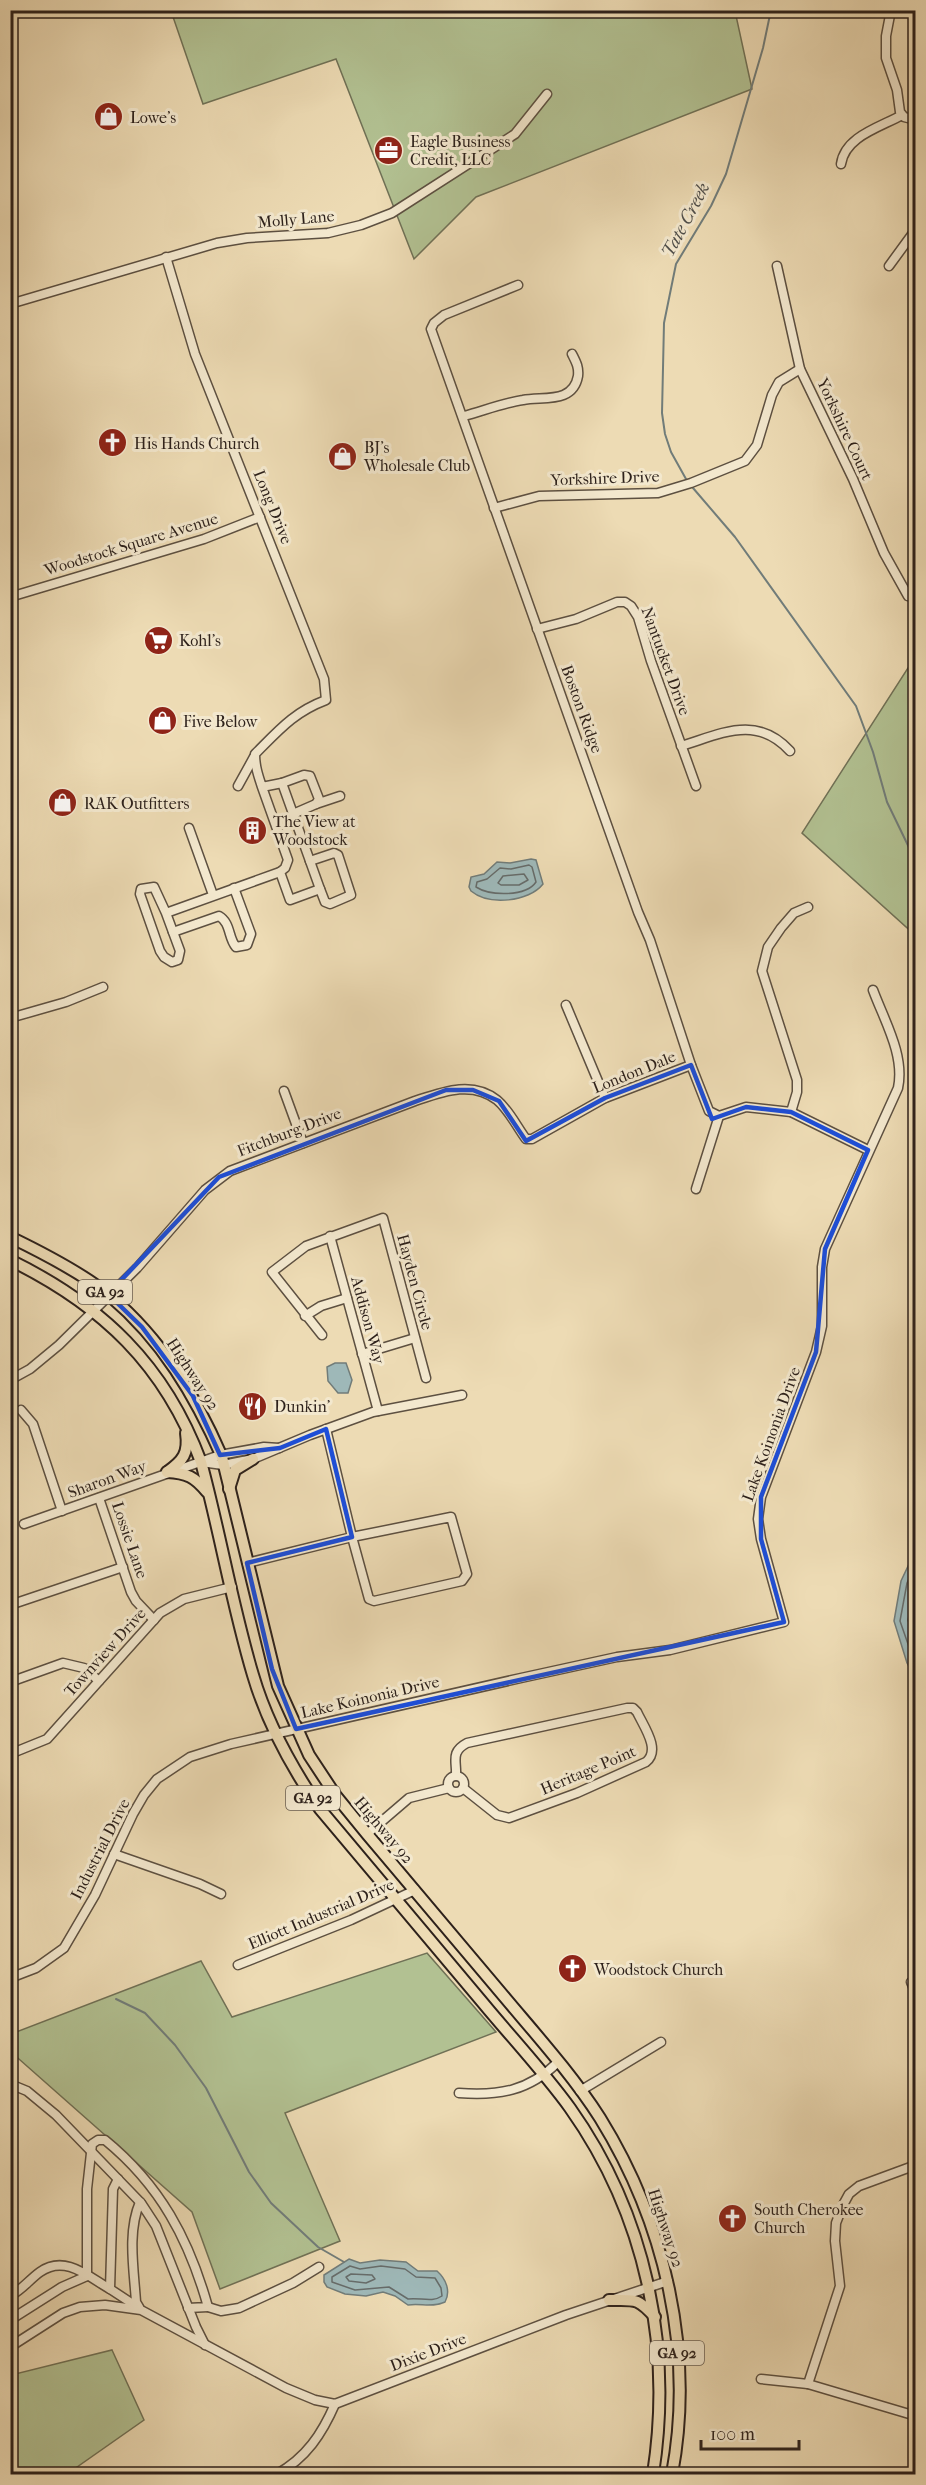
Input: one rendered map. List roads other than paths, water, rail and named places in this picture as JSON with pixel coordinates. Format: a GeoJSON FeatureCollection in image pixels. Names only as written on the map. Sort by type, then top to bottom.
{"type":"FeatureCollection","features":[{"type":"Feature","properties":{"kind":"main road","name":"Highway 92"},"geometry":{"type":"LineString","coordinates":[[10,1237],[44,1254],[108,1294],[142,1327],[179,1373],[206,1421],[222,1460],[272,1669],[296,1729],[323,1778],[367,1834],[558,2062],[599,2117],[635,2183],[668,2281],[675,2328],[679,2367],[678,2436],[672,2475]]}},
{"type":"Feature","properties":{"kind":"main road","name":"Highway 92"},"geometry":{"type":"LineString","coordinates":[[10,1260],[63,1288],[94,1311],[132,1346],[156,1376],[185,1423],[201,1462],[252,1675],[276,1734],[292,1765],[320,1809],[569,2107],[600,2157],[633,2231],[655,2317],[660,2391],[653,2475]]}},
{"type":"Feature","properties":{"kind":"main road"},"geometry":{"type":"LineString","coordinates":[[167,1472],[185,1457],[188,1445],[185,1423]]}},
{"type":"Feature","properties":{"kind":"main road"},"geometry":{"type":"LineString","coordinates":[[229,1490],[235,1470],[253,1460]]}},
{"type":"Feature","properties":{"kind":"main road"},"geometry":{"type":"LineString","coordinates":[[167,1472],[185,1473],[195,1478],[210,1494]]}},
{"type":"Feature","properties":{"kind":"main road"},"geometry":{"type":"LineString","coordinates":[[609,2300],[642,2302],[655,2317]]}},
{"type":"Feature","properties":{"kind":"street"},"geometry":{"type":"LineString","coordinates":[[891,10],[885,51],[902,115]]}},
{"type":"Feature","properties":{"kind":"street","name":"Molly Lane"},"geometry":{"type":"LineString","coordinates":[[10,304],[217,243],[247,238],[328,233],[377,220],[406,205],[515,134],[547,93]]}},
{"type":"Feature","properties":{"kind":"street"},"geometry":{"type":"LineString","coordinates":[[902,115],[915,120]]}},
{"type":"Feature","properties":{"kind":"street"},"geometry":{"type":"LineString","coordinates":[[841,164],[842,157],[851,144],[902,115]]}},
{"type":"Feature","properties":{"kind":"street"},"geometry":{"type":"LineString","coordinates":[[889,266],[915,229]]}},
{"type":"Feature","properties":{"kind":"street","name":"Long Drive"},"geometry":{"type":"LineString","coordinates":[[166,258],[190,339],[324,678],[326,700],[304,708],[255,754]]}},
{"type":"Feature","properties":{"kind":"street","name":"Yorkshire Court"},"geometry":{"type":"LineString","coordinates":[[777,266],[800,369],[853,479],[884,553],[908,596]]}},
{"type":"Feature","properties":{"kind":"street","name":"Boston Ridge"},"geometry":{"type":"LineString","coordinates":[[518,285],[444,315],[434,323],[431,329],[638,912],[650,940],[691,1065],[709,1111],[719,1116]]}},
{"type":"Feature","properties":{"kind":"street"},"geometry":{"type":"LineString","coordinates":[[464,417],[521,400],[551,398],[570,393],[577,383],[578,370],[572,354]]}},
{"type":"Feature","properties":{"kind":"street","name":"Yorkshire Drive"},"geometry":{"type":"LineString","coordinates":[[494,508],[539,496],[658,493],[692,483],[745,461],[757,445],[772,395],[779,382],[800,369]]}},
{"type":"Feature","properties":{"kind":"street","name":"Woodstock Square Avenue"},"geometry":{"type":"LineString","coordinates":[[10,597],[204,539],[260,517]]}},
{"type":"Feature","properties":{"kind":"street","name":"Nantucket Drive"},"geometry":{"type":"LineString","coordinates":[[537,629],[576,619],[617,602],[625,602],[631,606],[638,617],[696,786]]}},
{"type":"Feature","properties":{"kind":"street"},"geometry":{"type":"LineString","coordinates":[[681,746],[741,728],[772,736],[790,751]]}},
{"type":"Feature","properties":{"kind":"street"},"geometry":{"type":"LineString","coordinates":[[238,786],[255,754]]}},
{"type":"Feature","properties":{"kind":"street"},"geometry":{"type":"LineString","coordinates":[[166,913],[280,872],[285,868],[288,860],[255,765],[255,754]]}},
{"type":"Feature","properties":{"kind":"street"},"geometry":{"type":"LineString","coordinates":[[262,787],[304,775],[310,776],[319,799],[316,804]]}},
{"type":"Feature","properties":{"kind":"street"},"geometry":{"type":"LineString","coordinates":[[282,783],[320,889],[327,903],[351,895],[338,855],[334,853],[310,861]]}},
{"type":"Feature","properties":{"kind":"street"},"geometry":{"type":"LineString","coordinates":[[293,814],[340,796]]}},
{"type":"Feature","properties":{"kind":"street"},"geometry":{"type":"LineString","coordinates":[[189,828],[213,895]]}},
{"type":"Feature","properties":{"kind":"street"},"geometry":{"type":"LineString","coordinates":[[280,872],[290,900],[320,889]]}},
{"type":"Feature","properties":{"kind":"street"},"geometry":{"type":"LineString","coordinates":[[154,887],[166,913],[180,955],[178,960],[172,962],[160,951],[140,894],[141,889],[154,887]]}},
{"type":"Feature","properties":{"kind":"street"},"geometry":{"type":"LineString","coordinates":[[173,932],[219,916],[228,926],[232,943],[236,946],[247,945],[251,934],[234,888]]}},
{"type":"Feature","properties":{"kind":"street"},"geometry":{"type":"LineString","coordinates":[[791,1112],[797,1092],[797,1080],[762,971],[768,947],[781,928],[794,913],[808,907]]}},
{"type":"Feature","properties":{"kind":"street"},"geometry":{"type":"LineString","coordinates":[[10,1018],[66,1002],[103,987]]}},
{"type":"Feature","properties":{"kind":"street","name":"Lake Koinonia Drive"},"geometry":{"type":"LineString","coordinates":[[296,1729],[575,1666],[670,1650],[784,1622],[761,1539],[758,1519],[761,1497],[816,1352],[822,1326],[822,1267],[825,1250],[897,1089],[900,1068],[896,1051],[873,990]]}},
{"type":"Feature","properties":{"kind":"street"},"geometry":{"type":"LineString","coordinates":[[566,1005],[605,1098]]}},
{"type":"Feature","properties":{"kind":"street","name":"London Dale"},"geometry":{"type":"LineString","coordinates":[[526,1139],[540,1136],[605,1098],[691,1065]]}},
{"type":"Feature","properties":{"kind":"street","name":"Fitchburg Drive"},"geometry":{"type":"LineString","coordinates":[[10,1380],[43,1359],[94,1311],[108,1294],[137,1268],[179,1218],[219,1177],[230,1171],[446,1090],[458,1089],[486,1094],[499,1101],[526,1139]]}},
{"type":"Feature","properties":{"kind":"street"},"geometry":{"type":"LineString","coordinates":[[284,1091],[303,1143]]}},
{"type":"Feature","properties":{"kind":"street"},"geometry":{"type":"LineString","coordinates":[[696,1189],[719,1116],[746,1107],[791,1112],[868,1150]]}},
{"type":"Feature","properties":{"kind":"street","name":"Hayden Circle"},"geometry":{"type":"LineString","coordinates":[[322,1335],[272,1272],[306,1246],[383,1218],[426,1378]]}},
{"type":"Feature","properties":{"kind":"street","name":"Addison Way"},"geometry":{"type":"LineString","coordinates":[[330,1236],[378,1411]]}},
{"type":"Feature","properties":{"kind":"street"},"geometry":{"type":"LineString","coordinates":[[305,1316],[321,1306],[347,1298]]}},
{"type":"Feature","properties":{"kind":"street"},"geometry":{"type":"LineString","coordinates":[[362,1354],[415,1338]]}},
{"type":"Feature","properties":{"kind":"street"},"geometry":{"type":"LineString","coordinates":[[201,1462],[253,1460],[326,1429],[378,1411],[462,1395]]}},
{"type":"Feature","properties":{"kind":"street"},"geometry":{"type":"LineString","coordinates":[[21,1410],[33,1424],[62,1511]]}},
{"type":"Feature","properties":{"kind":"street"},"geometry":{"type":"LineString","coordinates":[[247,1563],[352,1537],[451,1517],[467,1574],[462,1581],[374,1601],[366,1592],[352,1537],[326,1429]]}},
{"type":"Feature","properties":{"kind":"street"},"geometry":{"type":"LineString","coordinates":[[222,1460],[264,1447],[280,1448]]}},
{"type":"Feature","properties":{"kind":"street","name":"Sharon Way"},"geometry":{"type":"LineString","coordinates":[[24,1524],[167,1472],[201,1462]]}},
{"type":"Feature","properties":{"kind":"street","name":"Lossie Lane"},"geometry":{"type":"LineString","coordinates":[[99,1498],[136,1601],[154,1620]]}},
{"type":"Feature","properties":{"kind":"street"},"geometry":{"type":"LineString","coordinates":[[10,1605],[123,1567]]}},
{"type":"Feature","properties":{"kind":"street","name":"Townview Drive"},"geometry":{"type":"LineString","coordinates":[[10,1754],[47,1739],[154,1620],[172,1604],[232,1587]]}},
{"type":"Feature","properties":{"kind":"street"},"geometry":{"type":"LineString","coordinates":[[10,1682],[63,1663],[84,1668],[99,1681]]}},
{"type":"Feature","properties":{"kind":"street","name":"Heritage Point"},"geometry":{"type":"LineString","coordinates":[[456,1776],[455,1753],[458,1748],[467,1743],[627,1708],[633,1708],[637,1712],[652,1746],[652,1754],[646,1762],[578,1794],[509,1818],[497,1815],[463,1788]]}},
{"type":"Feature","properties":{"kind":"street","name":"Industrial Drive"},"geometry":{"type":"LineString","coordinates":[[10,1978],[36,1968],[64,1948],[95,1895],[144,1795],[158,1779],[190,1756],[296,1729]]}},
{"type":"Feature","properties":{"kind":"street"},"geometry":{"type":"LineString","coordinates":[[367,1834],[409,1798],[449,1788],[455,1792],[463,1788],[463,1780],[456,1776],[449,1780],[449,1788]]}},
{"type":"Feature","properties":{"kind":"street"},"geometry":{"type":"LineString","coordinates":[[114,1854],[200,1884],[221,1894]]}},
{"type":"Feature","properties":{"kind":"street","name":"Elliott Industrial Drive"},"geometry":{"type":"LineString","coordinates":[[238,1965],[351,1920],[415,1890]]}},
{"type":"Feature","properties":{"kind":"street"},"geometry":{"type":"LineString","coordinates":[[911,1982],[915,1994]]}},
{"type":"Feature","properties":{"kind":"street"},"geometry":{"type":"LineString","coordinates":[[580,2091],[661,2042]]}},
{"type":"Feature","properties":{"kind":"street"},"geometry":{"type":"LineString","coordinates":[[459,2093],[484,2095],[512,2090],[544,2076],[558,2062]]}},
{"type":"Feature","properties":{"kind":"street"},"geometry":{"type":"LineString","coordinates":[[10,2084],[27,2091],[41,2103],[140,2202],[156,2226],[188,2308],[206,2345]]}},
{"type":"Feature","properties":{"kind":"street"},"geometry":{"type":"LineString","coordinates":[[87,2276],[87,2190],[91,2151],[93,2144],[98,2140],[105,2140],[137,2170],[158,2194],[185,2246],[208,2307]]}},
{"type":"Feature","properties":{"kind":"street"},"geometry":{"type":"LineString","coordinates":[[808,2384],[840,2286],[836,2223],[843,2205],[849,2194],[858,2186],[915,2165]]}},
{"type":"Feature","properties":{"kind":"street"},"geometry":{"type":"LineString","coordinates":[[110,2289],[113,2189],[118,2179]]}},
{"type":"Feature","properties":{"kind":"street"},"geometry":{"type":"LineString","coordinates":[[140,2202],[134,2217],[133,2243],[136,2302],[141,2310]]}},
{"type":"Feature","properties":{"kind":"street"},"geometry":{"type":"LineString","coordinates":[[10,2296],[49,2267],[59,2265],[77,2268],[141,2310],[286,2388],[315,2400],[336,2404],[320,2437],[294,2464],[277,2475]]}},
{"type":"Feature","properties":{"kind":"street"},"geometry":{"type":"LineString","coordinates":[[188,2308],[208,2307],[221,2311],[239,2308],[319,2268]]}},
{"type":"Feature","properties":{"kind":"street"},"geometry":{"type":"LineString","coordinates":[[10,2320],[62,2287],[87,2276]]}},
{"type":"Feature","properties":{"kind":"street","name":"Dixie Drive"},"geometry":{"type":"LineString","coordinates":[[336,2404],[609,2300],[668,2281]]}},
{"type":"Feature","properties":{"kind":"street"},"geometry":{"type":"LineString","coordinates":[[10,2347],[63,2313],[80,2307],[105,2305],[141,2310]]}},
{"type":"Feature","properties":{"kind":"street"},"geometry":{"type":"LineString","coordinates":[[761,2379],[808,2384],[915,2416]]}},
{"type":"Feature","properties":{"kind":"water"},"geometry":{"type":"Polygon","coordinates":[[[536,860],[543,884],[528,895],[508,900],[488,899],[471,891],[469,887],[471,877],[484,874],[497,862],[510,863],[536,860]]]}},
{"type":"Feature","properties":{"kind":"water"},"geometry":{"type":"Polygon","coordinates":[[[335,1363],[346,1363],[352,1380],[348,1393],[338,1393],[328,1381],[327,1367],[335,1363]]]}},
{"type":"Feature","properties":{"kind":"water"},"geometry":{"type":"Polygon","coordinates":[[[915,1521],[915,1677],[907,1663],[894,1621],[901,1581],[909,1564],[910,1535],[915,1521]]]}},
{"type":"Feature","properties":{"kind":"water"},"geometry":{"type":"Polygon","coordinates":[[[349,2259],[360,2263],[380,2260],[406,2262],[418,2271],[437,2271],[447,2285],[447,2298],[445,2302],[436,2305],[408,2305],[395,2296],[383,2292],[366,2296],[345,2294],[327,2287],[324,2275],[349,2259]]]}},
{"type":"Feature","properties":{"kind":"waterway","name":"Tate Creek"},"geometry":{"type":"LineString","coordinates":[[686,479],[671,452],[662,413],[664,323],[676,264],[711,206],[726,174],[763,48],[771,10]]}},
{"type":"Feature","properties":{"kind":"waterway","name":"Tate Creek"},"geometry":{"type":"LineString","coordinates":[[693,488],[735,537],[856,706],[873,752],[887,802],[916,862]]}},
{"type":"Feature","properties":{"kind":"waterway"},"geometry":{"type":"LineString","coordinates":[[116,1999],[145,2013],[175,2045],[206,2088],[249,2172],[271,2203],[318,2247],[344,2262]]}},
{"type":"Feature","properties":{"kind":"place","name":"Lowe's"},"geometry":{"type":"Point","coordinates":[109,117]}},
{"type":"Feature","properties":{"kind":"place","name":"Eagle Business Credit, LLC"},"geometry":{"type":"Point","coordinates":[389,150]}},
{"type":"Feature","properties":{"kind":"place","name":"His Hands Church"},"geometry":{"type":"Point","coordinates":[113,443]}},
{"type":"Feature","properties":{"kind":"place","name":"BJ's Wholesale Club"},"geometry":{"type":"Point","coordinates":[343,456]}},
{"type":"Feature","properties":{"kind":"place","name":"Kohl's"},"geometry":{"type":"Point","coordinates":[158,640]}},
{"type":"Feature","properties":{"kind":"place","name":"Five Below"},"geometry":{"type":"Point","coordinates":[162,721]}},
{"type":"Feature","properties":{"kind":"place","name":"RAK Outfitters"},"geometry":{"type":"Point","coordinates":[63,803]}},
{"type":"Feature","properties":{"kind":"place","name":"The View at Woodstock"},"geometry":{"type":"Point","coordinates":[252,830]}},
{"type":"Feature","properties":{"kind":"place","name":"Dunkin'"},"geometry":{"type":"Point","coordinates":[253,1406]}},
{"type":"Feature","properties":{"kind":"place","name":"Woodstock Church"},"geometry":{"type":"Point","coordinates":[573,1969]}},
{"type":"Feature","properties":{"kind":"place","name":"South Cherokee Church"},"geometry":{"type":"Point","coordinates":[733,2218]}}]}
